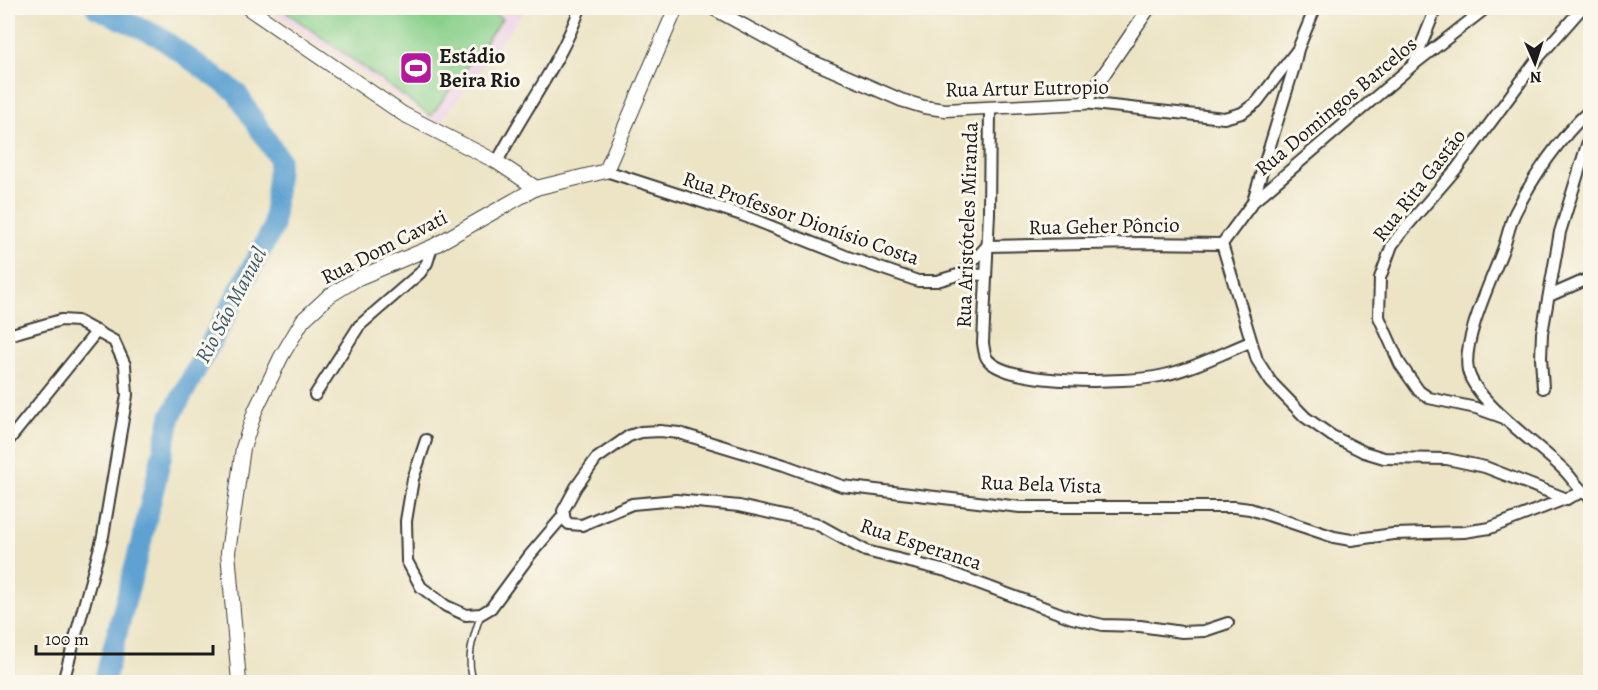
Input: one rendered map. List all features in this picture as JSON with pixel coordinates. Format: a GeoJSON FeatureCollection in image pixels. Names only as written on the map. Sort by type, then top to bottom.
{"type":"FeatureCollection","features":[{"type":"Feature","properties":{"kind":"main road"},"geometry":{"type":"LineString","coordinates":[[248,8],[403,114],[497,162],[536,188]]}},
{"type":"Feature","properties":{"kind":"main road"},"geometry":{"type":"LineString","coordinates":[[606,171],[676,8]]}},
{"type":"Feature","properties":{"kind":"main road","name":"Rua Dom Cavati"},"geometry":{"type":"LineString","coordinates":[[239,682],[228,552],[243,448],[255,411],[303,320],[329,296],[358,278],[432,247],[536,188],[606,171]]}},
{"type":"Feature","properties":{"kind":"street"},"geometry":{"type":"LineString","coordinates":[[497,162],[550,71],[580,8]]}},
{"type":"Feature","properties":{"kind":"street","name":"Rua Artur Eutropio"},"geometry":{"type":"LineString","coordinates":[[712,8],[802,57],[902,100],[945,110],[1084,103],[1224,118],[1242,112],[1257,102],[1298,49]]}},
{"type":"Feature","properties":{"kind":"street"},"geometry":{"type":"LineString","coordinates":[[1084,103],[1149,8]]}},
{"type":"Feature","properties":{"kind":"street"},"geometry":{"type":"LineString","coordinates":[[1253,202],[1298,49],[1315,8]]}},
{"type":"Feature","properties":{"kind":"street"},"geometry":{"type":"LineString","coordinates":[[1413,64],[1436,8]]}},
{"type":"Feature","properties":{"kind":"street","name":"Rua Domingos Barcelos"},"geometry":{"type":"LineString","coordinates":[[1222,244],[1253,202],[1413,64],[1486,8]]}},
{"type":"Feature","properties":{"kind":"street","name":"Rua Rita Gastão"},"geometry":{"type":"LineString","coordinates":[[1504,418],[1476,408],[1429,398],[1419,391],[1400,364],[1379,317],[1380,278],[1392,245],[1457,168],[1539,57],[1582,8]]}},
{"type":"Feature","properties":{"kind":"street","name":"Rua Aristóteles Miranda"},"geometry":{"type":"LineString","coordinates":[[990,108],[983,343],[986,359],[993,365],[1026,376],[1062,381],[1160,376],[1251,342]]}},
{"type":"Feature","properties":{"kind":"street"},"geometry":{"type":"LineString","coordinates":[[1587,495],[1563,469],[1504,418],[1470,379],[1467,359],[1476,320],[1503,251],[1514,214],[1559,145],[1590,110]]}},
{"type":"Feature","properties":{"kind":"street"},"geometry":{"type":"LineString","coordinates":[[1543,388],[1540,358],[1542,333],[1560,232],[1590,136]]}},
{"type":"Feature","properties":{"kind":"street","name":"Rua Professor Dionísio Costa"},"geometry":{"type":"LineString","coordinates":[[606,171],[742,215],[911,279],[937,281],[961,274],[986,275]]}},
{"type":"Feature","properties":{"kind":"street"},"geometry":{"type":"LineString","coordinates":[[1222,244],[1257,360],[1271,382],[1305,417],[1332,436],[1364,452],[1384,458],[1447,459],[1485,467],[1566,498]]}},
{"type":"Feature","properties":{"kind":"street","name":"Rua Geher Pôncio"},"geometry":{"type":"LineString","coordinates":[[987,246],[1222,244]]}},
{"type":"Feature","properties":{"kind":"street"},"geometry":{"type":"LineString","coordinates":[[961,274],[987,246]]}},
{"type":"Feature","properties":{"kind":"street"},"geometry":{"type":"LineString","coordinates":[[315,395],[359,326],[420,273],[427,263],[432,247]]}},
{"type":"Feature","properties":{"kind":"street"},"geometry":{"type":"LineString","coordinates":[[1549,296],[1590,278]]}},
{"type":"Feature","properties":{"kind":"street"},"geometry":{"type":"LineString","coordinates":[[8,335],[61,320],[77,321],[114,340],[127,375],[127,395],[103,536],[63,682]]}},
{"type":"Feature","properties":{"kind":"street"},"geometry":{"type":"LineString","coordinates":[[8,441],[97,331]]}},
{"type":"Feature","properties":{"kind":"street","name":"Rua Bela Vista"},"geometry":{"type":"LineString","coordinates":[[481,614],[491,608],[530,555],[566,520],[564,507],[596,459],[629,436],[641,432],[679,433],[784,465],[842,486],[1020,507],[1234,507],[1250,509],[1323,534],[1351,540],[1393,534],[1464,532],[1490,528],[1566,498],[1587,495]]}},
{"type":"Feature","properties":{"kind":"street"},"geometry":{"type":"LineString","coordinates":[[426,440],[413,479],[406,521],[407,561],[421,587],[446,606],[466,615],[481,614]]}},
{"type":"Feature","properties":{"kind":"street","name":"Rua Esperanca"},"geometry":{"type":"LineString","coordinates":[[566,520],[582,525],[632,504],[676,500],[739,506],[815,523],[866,551],[946,571],[1072,618],[1103,625],[1140,626],[1182,632],[1204,631],[1228,623]]}},
{"type":"Feature","properties":{"kind":"lane"},"geometry":{"type":"LineString","coordinates":[[474,682],[469,671],[469,660],[473,636],[481,614]]}},
{"type":"Feature","properties":{"kind":"shaded area","name":"Estádio Beira Rio"},"geometry":{"type":"Polygon","coordinates":[[[267,8],[527,8],[439,124],[267,8]]]}},
{"type":"Feature","properties":{"kind":"green space","name":"Estádio Beira Rio"},"geometry":{"type":"Polygon","coordinates":[[[287,8],[486,8],[502,19],[431,116],[285,11],[287,8]]]}},
{"type":"Feature","properties":{"kind":"waterway","name":"Rio São Manuel"},"geometry":{"type":"LineString","coordinates":[[96,8],[158,36],[236,92],[279,159],[273,228],[171,416],[142,539],[104,682]]}},
{"type":"Feature","properties":{"kind":"place","name":"Estádio Beira Rio"},"geometry":{"type":"Point","coordinates":[416,68]}}]}
